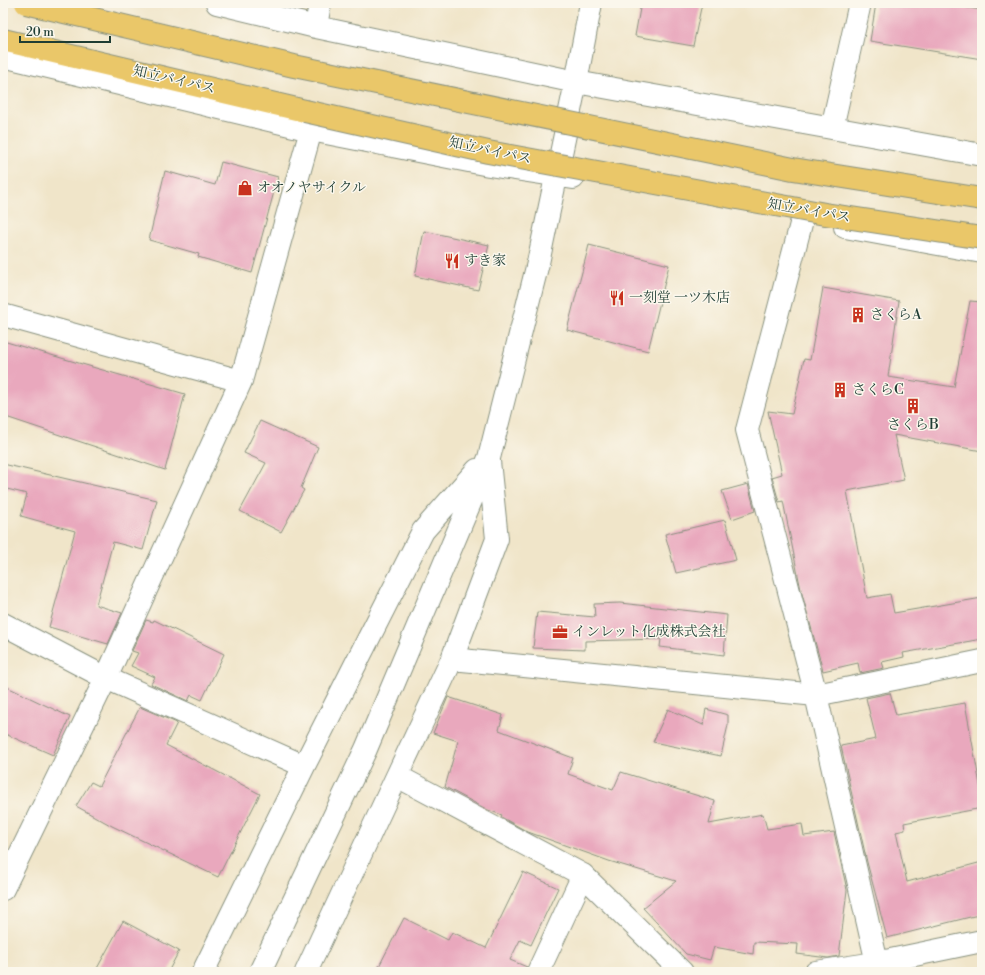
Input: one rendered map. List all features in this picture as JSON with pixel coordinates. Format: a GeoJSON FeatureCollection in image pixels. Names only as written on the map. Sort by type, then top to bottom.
{"type":"FeatureCollection","features":[{"type":"Feature","properties":{"kind":"highway"},"geometry":{"type":"LineString","coordinates":[[26,3],[294,66],[793,169],[982,199]]}},
{"type":"Feature","properties":{"kind":"highway","name":"知立バイパス"},"geometry":{"type":"LineString","coordinates":[[3,40],[488,152],[825,214],[982,238]]}},
{"type":"Feature","properties":{"kind":"street"},"geometry":{"type":"LineString","coordinates":[[217,3],[316,27],[576,82],[982,155]]}},
{"type":"Feature","properties":{"kind":"street"},"geometry":{"type":"LineString","coordinates":[[316,27],[320,3]]}},
{"type":"Feature","properties":{"kind":"street"},"geometry":{"type":"LineString","coordinates":[[260,972],[366,749],[489,458],[538,263],[591,3]]}},
{"type":"Feature","properties":{"kind":"street"},"geometry":{"type":"LineString","coordinates":[[832,128],[860,3]]}},
{"type":"Feature","properties":{"kind":"street"},"geometry":{"type":"LineString","coordinates":[[3,56],[311,130],[489,165],[556,175],[982,252]]}},
{"type":"Feature","properties":{"kind":"street"},"geometry":{"type":"LineString","coordinates":[[3,890],[106,678],[241,381],[311,130]]}},
{"type":"Feature","properties":{"kind":"street"},"geometry":{"type":"LineString","coordinates":[[802,220],[747,430],[816,695],[878,967]]}},
{"type":"Feature","properties":{"kind":"street"},"geometry":{"type":"LineString","coordinates":[[3,315],[241,381]]}},
{"type":"Feature","properties":{"kind":"street"},"geometry":{"type":"LineString","coordinates":[[306,972],[452,659],[497,539],[489,458]]}},
{"type":"Feature","properties":{"kind":"street"},"geometry":{"type":"LineString","coordinates":[[203,972],[422,531],[489,458]]}},
{"type":"Feature","properties":{"kind":"street"},"geometry":{"type":"LineString","coordinates":[[3,624],[106,678],[304,766]]}},
{"type":"Feature","properties":{"kind":"street"},"geometry":{"type":"LineString","coordinates":[[452,659],[816,695],[982,661]]}},
{"type":"Feature","properties":{"kind":"street"},"geometry":{"type":"LineString","coordinates":[[397,776],[583,875],[682,972]]}},
{"type":"Feature","properties":{"kind":"street"},"geometry":{"type":"LineString","coordinates":[[538,972],[583,875]]}},
{"type":"Feature","properties":{"kind":"street"},"geometry":{"type":"LineString","coordinates":[[816,972],[878,967],[982,941]]}},
{"type":"Feature","properties":{"kind":"building"},"geometry":{"type":"Polygon","coordinates":[[[641,3],[702,3],[693,46],[635,36],[641,3]]]}},
{"type":"Feature","properties":{"kind":"building"},"geometry":{"type":"Polygon","coordinates":[[[876,3],[936,3],[982,10],[982,59],[870,41],[876,3]]]}},
{"type":"Feature","properties":{"kind":"building"},"geometry":{"type":"Polygon","coordinates":[[[221,162],[278,177],[252,273],[198,257],[199,254],[149,240],[165,171],[215,185],[221,162]]]}},
{"type":"Feature","properties":{"kind":"building","name":"すき家"},"geometry":{"type":"Polygon","coordinates":[[[424,231],[489,245],[478,290],[415,276],[424,231]]]}},
{"type":"Feature","properties":{"kind":"building"},"geometry":{"type":"Polygon","coordinates":[[[589,245],[669,265],[648,351],[567,330],[589,245]]]}},
{"type":"Feature","properties":{"kind":"building"},"geometry":{"type":"Polygon","coordinates":[[[823,288],[899,301],[888,377],[954,387],[970,301],[982,302],[982,451],[894,435],[904,480],[847,491],[867,598],[890,594],[894,613],[982,598],[982,639],[903,653],[904,657],[882,662],[884,668],[860,673],[858,663],[823,671],[801,590],[783,501],[779,502],[772,477],[782,474],[768,411],[792,414],[804,359],[810,360],[823,288]]]}},
{"type":"Feature","properties":{"kind":"building"},"geometry":{"type":"Polygon","coordinates":[[[3,341],[185,394],[165,470],[3,416],[3,341]]]}},
{"type":"Feature","properties":{"kind":"building"},"geometry":{"type":"Polygon","coordinates":[[[260,421],[318,447],[301,488],[304,490],[281,532],[240,511],[266,463],[244,453],[260,421]]]}},
{"type":"Feature","properties":{"kind":"building"},"geometry":{"type":"Polygon","coordinates":[[[3,464],[157,500],[143,550],[113,542],[96,605],[122,613],[108,644],[49,627],[75,531],[21,516],[27,494],[3,488],[3,464]]]}},
{"type":"Feature","properties":{"kind":"building"},"geometry":{"type":"Polygon","coordinates":[[[748,484],[755,511],[732,519],[722,491],[748,484]]]}},
{"type":"Feature","properties":{"kind":"building"},"geometry":{"type":"Polygon","coordinates":[[[725,520],[736,560],[676,573],[665,534],[725,520]]]}},
{"type":"Feature","properties":{"kind":"building"},"geometry":{"type":"Polygon","coordinates":[[[620,603],[727,615],[724,655],[660,647],[661,639],[585,641],[585,650],[533,648],[537,612],[595,617],[594,604],[620,603]]]}},
{"type":"Feature","properties":{"kind":"building"},"geometry":{"type":"Polygon","coordinates":[[[146,620],[153,622],[154,620],[224,654],[202,700],[191,695],[188,701],[151,684],[155,677],[131,666],[138,653],[132,651],[146,620]]]}},
{"type":"Feature","properties":{"kind":"building"},"geometry":{"type":"Polygon","coordinates":[[[3,685],[70,717],[53,755],[3,733],[3,685]]]}},
{"type":"Feature","properties":{"kind":"building"},"geometry":{"type":"Polygon","coordinates":[[[890,693],[896,715],[965,703],[982,796],[982,808],[904,823],[905,830],[896,832],[907,882],[982,862],[982,914],[887,938],[867,862],[841,746],[876,739],[866,698],[890,693]]]}},
{"type":"Feature","properties":{"kind":"building"},"geometry":{"type":"Polygon","coordinates":[[[448,697],[503,715],[499,730],[573,758],[568,774],[613,790],[621,772],[715,801],[709,824],[763,814],[767,829],[802,824],[804,836],[834,832],[847,890],[839,956],[828,958],[797,954],[798,944],[754,942],[753,954],[714,947],[710,960],[686,954],[643,908],[676,881],[609,861],[528,832],[501,817],[502,815],[488,810],[445,787],[458,741],[433,733],[448,697]]]}},
{"type":"Feature","properties":{"kind":"building"},"geometry":{"type":"Polygon","coordinates":[[[140,707],[177,723],[166,745],[260,794],[218,877],[112,826],[76,806],[91,782],[99,786],[140,707]]]}},
{"type":"Feature","properties":{"kind":"building"},"geometry":{"type":"Polygon","coordinates":[[[668,709],[703,725],[706,709],[728,715],[728,725],[721,756],[653,742],[668,709]]]}},
{"type":"Feature","properties":{"kind":"building"},"geometry":{"type":"Polygon","coordinates":[[[523,872],[558,888],[531,945],[520,940],[510,960],[527,967],[526,972],[376,972],[404,918],[448,940],[452,932],[486,948],[523,872]]]}},
{"type":"Feature","properties":{"kind":"building"},"geometry":{"type":"Polygon","coordinates":[[[123,921],[179,951],[168,972],[95,972],[123,921]]]}},
{"type":"Feature","properties":{"kind":"place","name":"オオノヤサイクル"},"geometry":{"type":"Point","coordinates":[245,188]}},
{"type":"Feature","properties":{"kind":"place","name":"すき家"},"geometry":{"type":"Point","coordinates":[452,261]}},
{"type":"Feature","properties":{"kind":"place","name":"一刻堂 一ツ木店"},"geometry":{"type":"Point","coordinates":[617,298]}},
{"type":"Feature","properties":{"kind":"place","name":"さくらA"},"geometry":{"type":"Point","coordinates":[858,315]}},
{"type":"Feature","properties":{"kind":"place","name":"さくらC"},"geometry":{"type":"Point","coordinates":[840,390]}},
{"type":"Feature","properties":{"kind":"place","name":"さくらB"},"geometry":{"type":"Point","coordinates":[913,406]}},
{"type":"Feature","properties":{"kind":"place","name":"インレット化成株式会社"},"geometry":{"type":"Point","coordinates":[560,632]}}]}
